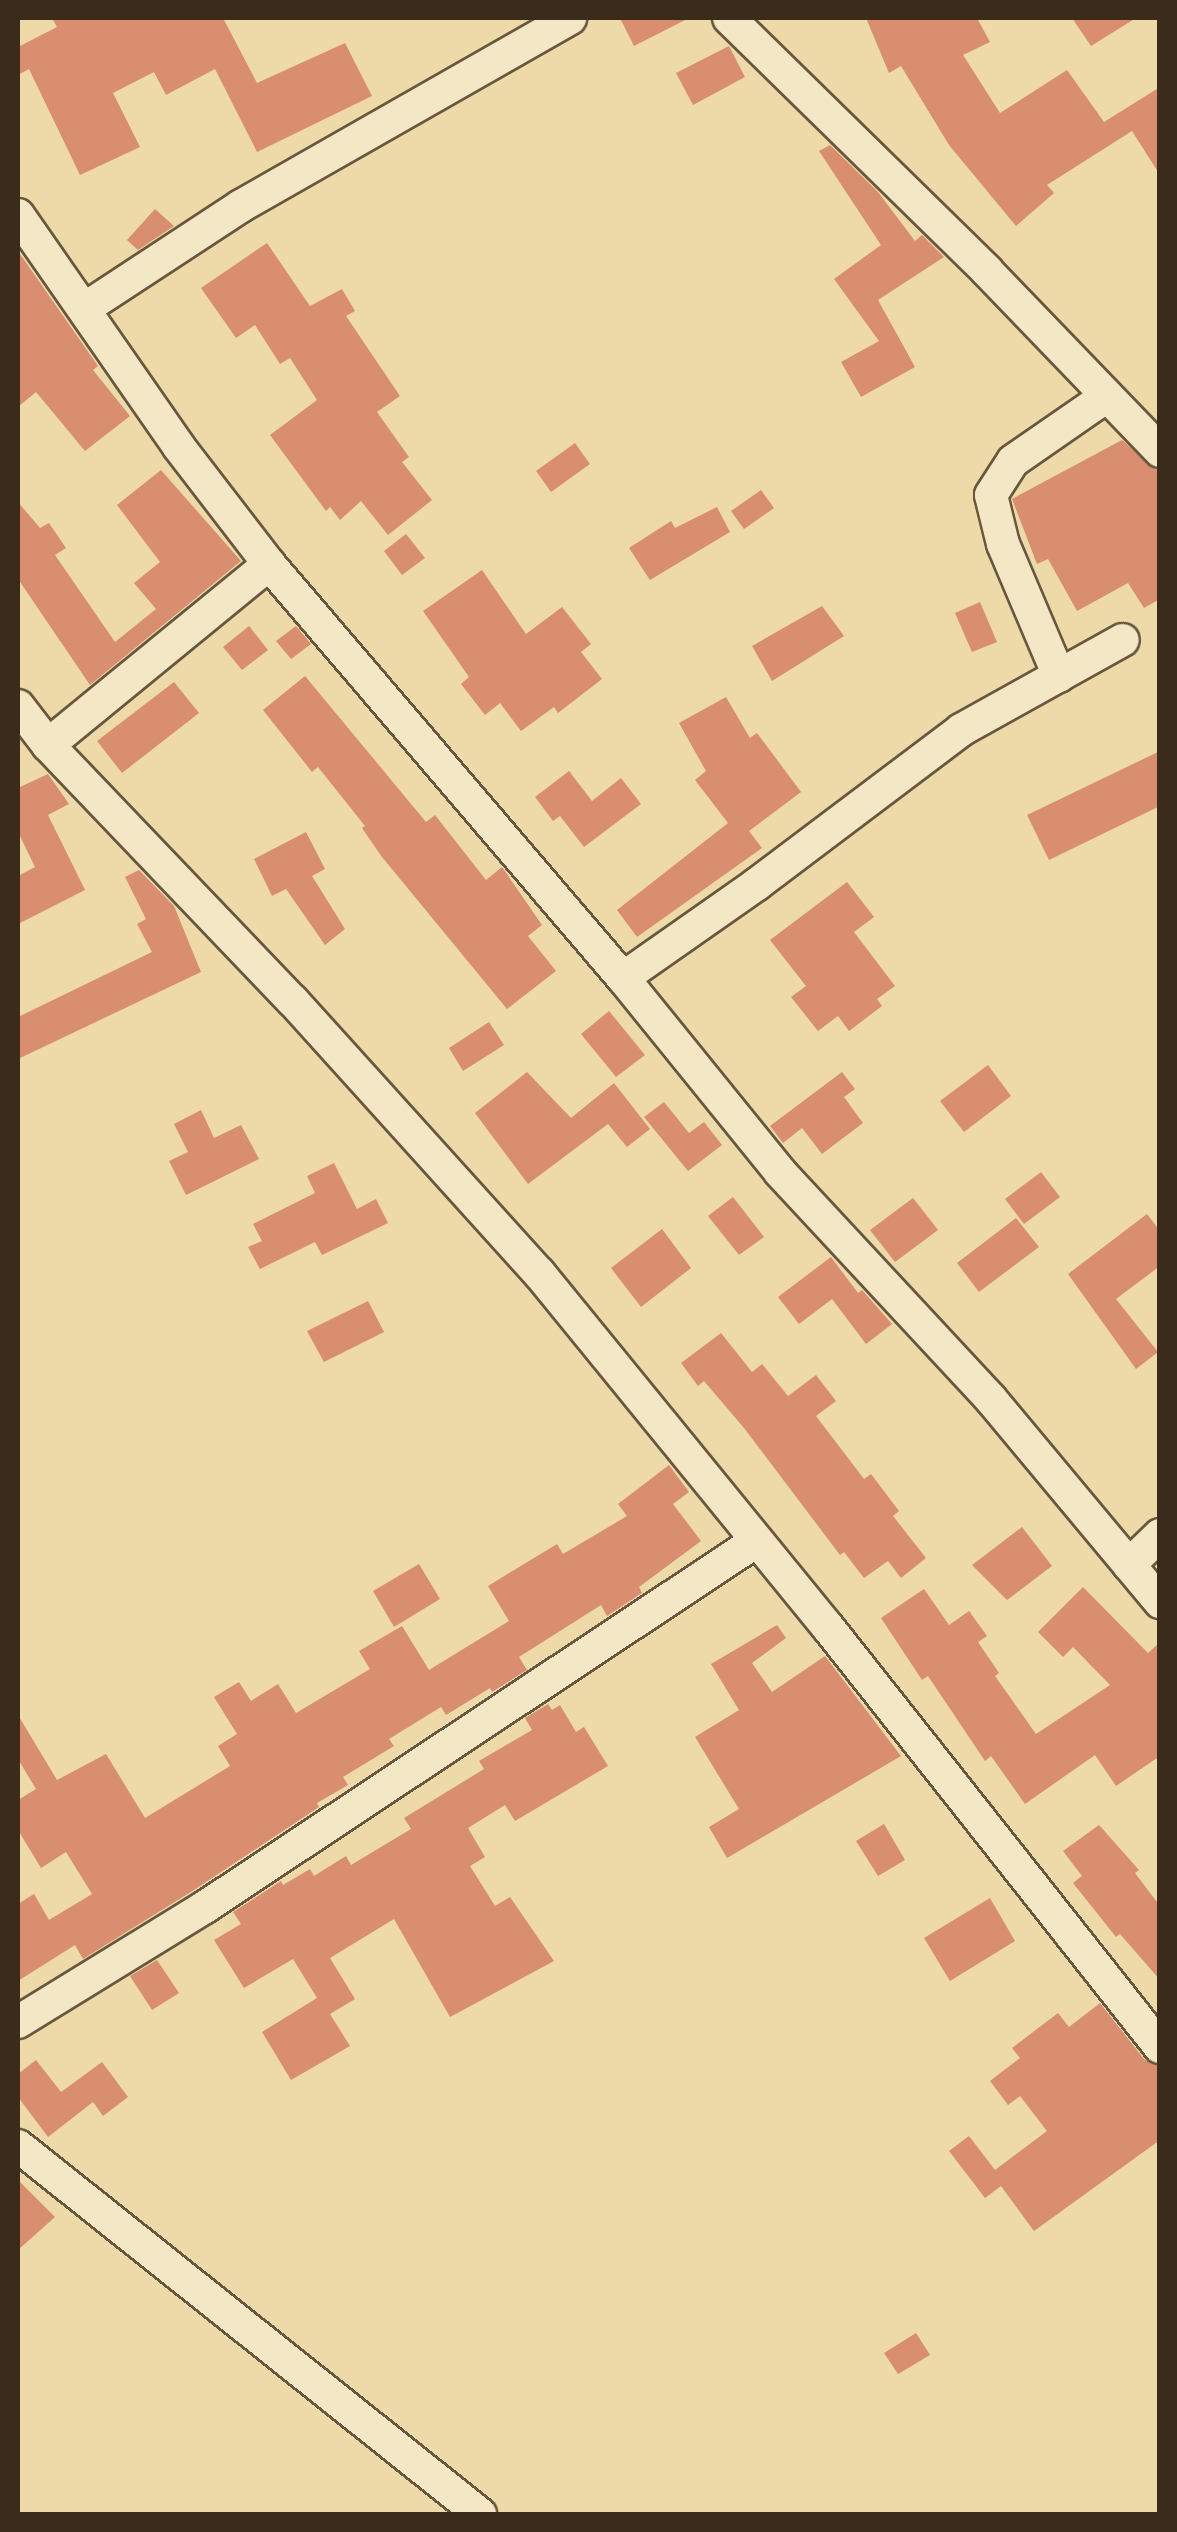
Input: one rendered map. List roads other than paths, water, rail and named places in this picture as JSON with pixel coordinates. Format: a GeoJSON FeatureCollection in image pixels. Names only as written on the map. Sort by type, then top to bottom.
{"type":"FeatureCollection","features":[{"type":"Feature","properties":{"kind":"street"},"geometry":{"type":"LineString","coordinates":[[84,309],[241,206],[570,18]]}},
{"type":"Feature","properties":{"kind":"street"},"geometry":{"type":"LineString","coordinates":[[729,18],[987,270],[1160,451]]}},
{"type":"Feature","properties":{"kind":"street"},"geometry":{"type":"LineString","coordinates":[[18,214],[179,447],[268,564],[623,978],[780,1172],[990,1398],[1160,1602]]}},
{"type":"Feature","properties":{"kind":"street"},"geometry":{"type":"LineString","coordinates":[[1059,676],[1004,544],[991,495],[1013,461],[1107,396]]}},
{"type":"Feature","properties":{"kind":"street"},"geometry":{"type":"LineString","coordinates":[[48,745],[268,564]]}},
{"type":"Feature","properties":{"kind":"street"},"geometry":{"type":"LineString","coordinates":[[623,978],[757,884],[961,730],[1123,640]]}},
{"type":"Feature","properties":{"kind":"street"},"geometry":{"type":"LineString","coordinates":[[18,706],[48,745],[253,957],[539,1273],[827,1626],[1160,2048]]}},
{"type":"Feature","properties":{"kind":"street"},"geometry":{"type":"LineString","coordinates":[[1129,1565],[1160,1536]]}},
{"type":"Feature","properties":{"kind":"street"},"geometry":{"type":"LineString","coordinates":[[18,2022],[205,1906],[755,1542]]}},
{"type":"Feature","properties":{"kind":"street"},"geometry":{"type":"LineString","coordinates":[[18,2146],[480,2514]]}}]}
